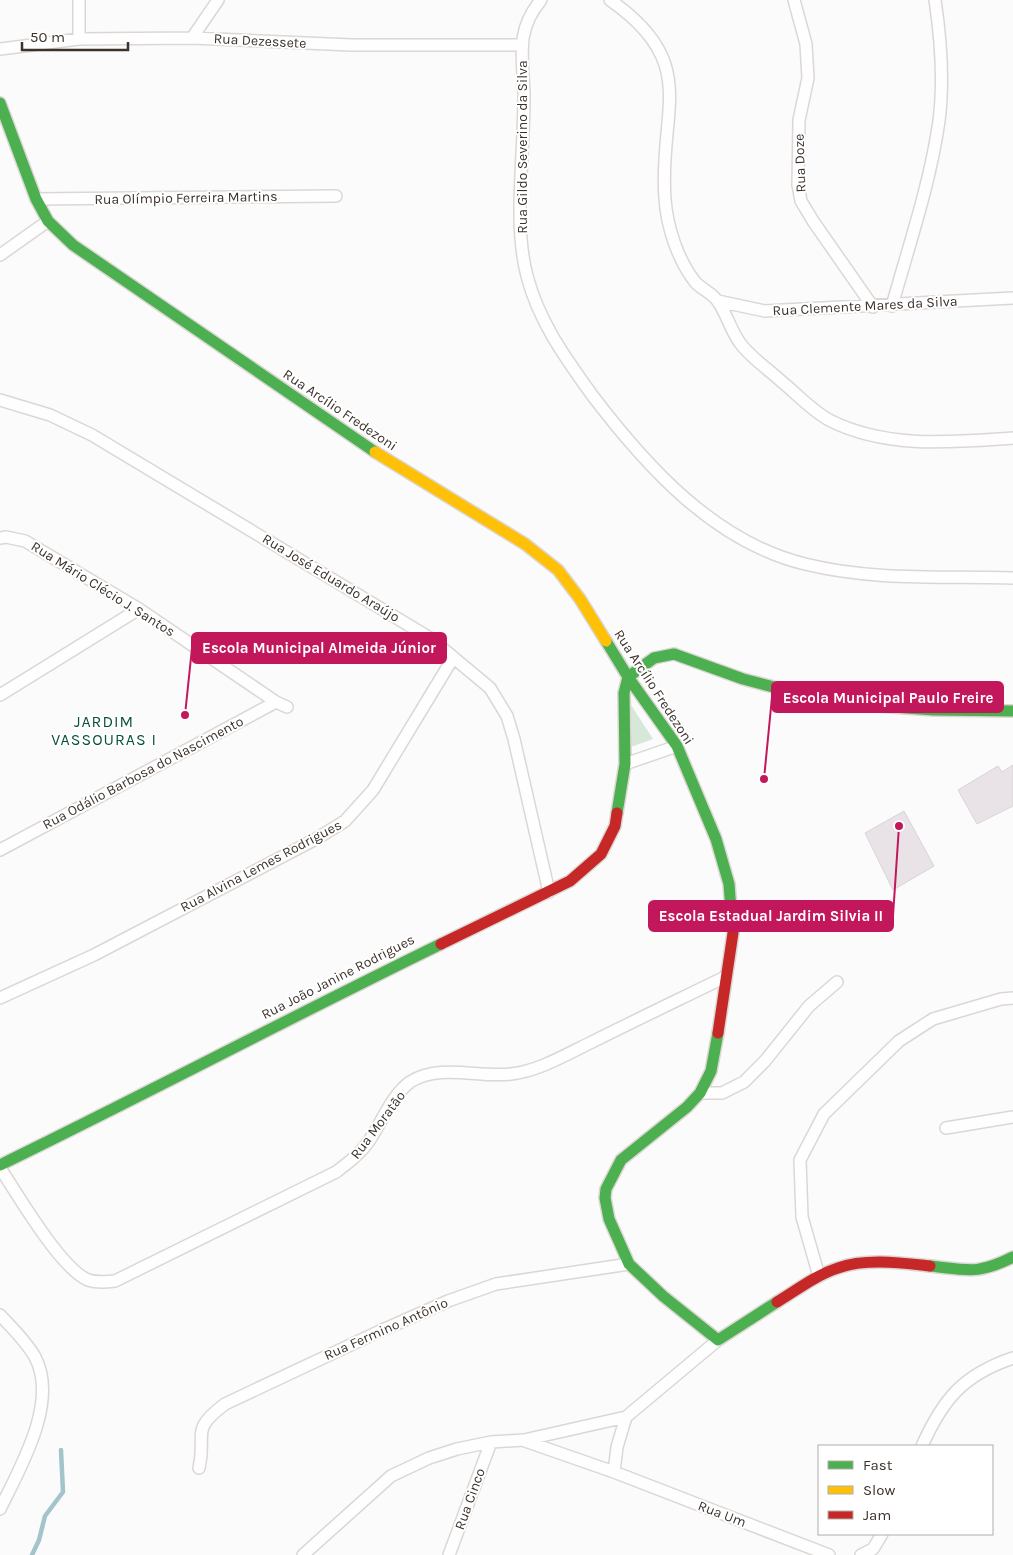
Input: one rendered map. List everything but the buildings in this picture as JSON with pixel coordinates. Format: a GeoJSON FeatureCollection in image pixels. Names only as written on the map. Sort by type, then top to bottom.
{"type":"FeatureCollection","features":[{"type":"Feature","properties":{"kind":"street"},"geometry":{"type":"LineString","coordinates":[[79,0],[79,39]]}},
{"type":"Feature","properties":{"kind":"street"},"geometry":{"type":"LineString","coordinates":[[192,38],[218,0]]}},
{"type":"Feature","properties":{"kind":"street","name":"Rua Gildo Severino da Silva"},"geometry":{"type":"LineString","coordinates":[[541,0],[528,20],[521,45],[524,98],[520,187],[526,275],[540,316],[562,355],[621,433],[665,481],[736,536],[764,550],[804,564],[867,575],[1013,578]]}},
{"type":"Feature","properties":{"kind":"street"},"geometry":{"type":"LineString","coordinates":[[610,0],[628,12],[648,32],[663,54],[671,102],[665,200],[672,231],[682,262],[697,284],[718,301],[740,343],[806,402],[830,420],[876,436],[927,443],[1013,438]]}},
{"type":"Feature","properties":{"kind":"street","name":"Rua Doze"},"geometry":{"type":"LineString","coordinates":[[794,0],[806,44],[808,78],[799,120],[798,185],[802,201],[813,221],[873,307]]}},
{"type":"Feature","properties":{"kind":"street"},"geometry":{"type":"LineString","coordinates":[[892,306],[921,206],[939,121],[941,75],[935,0]]}},
{"type":"Feature","properties":{"kind":"street","name":"Rua Dezessete"},"geometry":{"type":"LineString","coordinates":[[0,49],[79,39],[192,38],[351,45],[521,45]]}},
{"type":"Feature","properties":{"kind":"street","name":"Rua Arcílio Fredezoni"},"geometry":{"type":"LineString","coordinates":[[0,102],[4,123],[36,199],[48,221],[73,245],[313,411],[422,482],[525,544],[558,570],[580,599],[628,677],[677,746],[716,839],[729,884],[733,933],[711,1071],[700,1093],[687,1107],[621,1160],[606,1188],[605,1198],[609,1219],[629,1264],[663,1296],[718,1340]]}},
{"type":"Feature","properties":{"kind":"street","name":"Rua Olímpio Ferreira Martins"},"geometry":{"type":"LineString","coordinates":[[36,199],[336,196]]}},
{"type":"Feature","properties":{"kind":"street"},"geometry":{"type":"LineString","coordinates":[[0,255],[48,221]]}},
{"type":"Feature","properties":{"kind":"street","name":"Rua Clemente Mares da Silva"},"geometry":{"type":"LineString","coordinates":[[718,301],[765,311],[873,307],[1013,298]]}},
{"type":"Feature","properties":{"kind":"street","name":"Rua José Eduardo Araújo"},"geometry":{"type":"LineString","coordinates":[[0,400],[50,415],[92,435],[430,638],[490,688],[507,716],[549,892]]}},
{"type":"Feature","properties":{"kind":"street","name":"Rua Mário Clécio J. Santos"},"geometry":{"type":"LineString","coordinates":[[0,538],[6,537],[25,541],[139,609],[281,704]]}},
{"type":"Feature","properties":{"kind":"street"},"geometry":{"type":"LineString","coordinates":[[0,695],[139,609]]}},
{"type":"Feature","properties":{"kind":"street"},"geometry":{"type":"LineString","coordinates":[[628,677],[654,658],[674,654],[742,679],[812,697],[925,709],[1013,711]]}},
{"type":"Feature","properties":{"kind":"street","name":"Rua Alvina Lemes Rodrigues"},"geometry":{"type":"LineString","coordinates":[[0,998],[94,955],[316,839],[345,821],[360,806],[391,763],[453,658]]}},
{"type":"Feature","properties":{"kind":"street","name":"Rua João Janine Rodrigues"},"geometry":{"type":"LineString","coordinates":[[0,1166],[301,1012],[570,881],[601,854],[615,826],[625,764],[623,708],[628,677]]}},
{"type":"Feature","properties":{"kind":"street","name":"Rua Odálio Barbosa do Nascimento"},"geometry":{"type":"LineString","coordinates":[[0,850],[281,704]]}},
{"type":"Feature","properties":{"kind":"street"},"geometry":{"type":"LineString","coordinates":[[625,764],[677,746]]}},
{"type":"Feature","properties":{"kind":"street","name":"Rua Moratão"},"geometry":{"type":"LineString","coordinates":[[0,1166],[44,1233],[74,1270],[88,1280],[101,1283],[115,1281],[336,1172],[352,1160],[368,1142],[388,1108],[410,1083],[426,1075],[446,1072],[484,1075],[512,1074],[548,1063],[725,977]]}},
{"type":"Feature","properties":{"kind":"street"},"geometry":{"type":"LineString","coordinates":[[700,1093],[722,1093],[744,1082],[765,1061],[809,1006],[837,982]]}},
{"type":"Feature","properties":{"kind":"street"},"geometry":{"type":"LineString","coordinates":[[819,1276],[802,1217],[800,1160],[824,1114],[899,1041],[933,1020],[1001,999],[1013,998]]}},
{"type":"Feature","properties":{"kind":"street"},"geometry":{"type":"LineString","coordinates":[[946,1128],[1013,1117]]}},
{"type":"Feature","properties":{"kind":"street"},"geometry":{"type":"LineString","coordinates":[[303,1555],[391,1476],[429,1458],[457,1449],[491,1442],[524,1440],[626,1417],[718,1340],[819,1276],[839,1267],[861,1263],[905,1263],[975,1270],[991,1268],[1013,1257]]}},
{"type":"Feature","properties":{"kind":"street","name":"Rua Fermino Antônio"},"geometry":{"type":"LineString","coordinates":[[198,1468],[203,1450],[199,1440],[201,1428],[210,1415],[225,1404],[448,1301],[496,1284],[629,1264]]}},
{"type":"Feature","properties":{"kind":"street"},"geometry":{"type":"LineString","coordinates":[[0,1509],[21,1467],[42,1405],[42,1378],[35,1357],[19,1335],[1,1317]]}},
{"type":"Feature","properties":{"kind":"street"},"geometry":{"type":"LineString","coordinates":[[922,1445],[943,1404],[959,1387],[990,1366],[1013,1358]]}},
{"type":"Feature","properties":{"kind":"street"},"geometry":{"type":"LineString","coordinates":[[614,1472],[616,1447],[626,1417]]}},
{"type":"Feature","properties":{"kind":"street","name":"Rua Um"},"geometry":{"type":"LineString","coordinates":[[524,1440],[614,1472],[829,1555]]}},
{"type":"Feature","properties":{"kind":"street","name":"Rua Cinco"},"geometry":{"type":"LineString","coordinates":[[449,1555],[491,1442]]}},
{"type":"Feature","properties":{"kind":"street"},"geometry":{"type":"LineString","coordinates":[[862,1555],[876,1552],[882,1535]]}},
{"type":"Feature","properties":{"kind":"green space"},"geometry":{"type":"Polygon","coordinates":[[[629,702],[653,739],[631,747],[629,702]]]}},
{"type":"Feature","properties":{"kind":"waterway"},"geometry":{"type":"LineString","coordinates":[[32,1555],[39,1540],[45,1516],[63,1492],[61,1450]]}},
{"type":"Feature","properties":{"kind":"traffic: fast"},"geometry":{"type":"LineString","coordinates":[[0,103],[36,199],[48,221],[73,245],[375,452]]}},
{"type":"Feature","properties":{"kind":"traffic: fast"},"geometry":{"type":"LineString","coordinates":[[606,641],[628,677],[677,746],[716,839],[729,884],[731,910]]}},
{"type":"Feature","properties":{"kind":"traffic: fast"},"geometry":{"type":"LineString","coordinates":[[617,813],[625,764],[624,693],[628,677],[654,658],[674,654],[743,679],[812,697],[878,706],[934,710],[1013,711]]}},
{"type":"Feature","properties":{"kind":"traffic: fast"},"geometry":{"type":"LineString","coordinates":[[0,1165],[441,944]]}},
{"type":"Feature","properties":{"kind":"traffic: fast"},"geometry":{"type":"LineString","coordinates":[[718,1033],[711,1071],[700,1093],[687,1107],[621,1160],[606,1189],[605,1198],[609,1219],[629,1264],[663,1296],[718,1340],[777,1302]]}},
{"type":"Feature","properties":{"kind":"traffic: fast"},"geometry":{"type":"LineString","coordinates":[[930,1266],[972,1270],[990,1267],[1013,1257]]}},
{"type":"Feature","properties":{"kind":"traffic: slow"},"geometry":{"type":"LineString","coordinates":[[375,452],[525,544],[558,570],[580,599],[606,641]]}},
{"type":"Feature","properties":{"kind":"traffic: jam"},"geometry":{"type":"LineString","coordinates":[[441,944],[570,881],[601,854],[615,826],[617,813]]}},
{"type":"Feature","properties":{"kind":"traffic: jam"},"geometry":{"type":"LineString","coordinates":[[718,1033],[733,933],[731,910]]}},
{"type":"Feature","properties":{"kind":"traffic: jam"},"geometry":{"type":"LineString","coordinates":[[777,1302],[822,1275],[849,1265],[884,1262],[930,1266]]}},
{"type":"Feature","properties":{"kind":"place","name":"Escola Municipal Almeida Júnior"},"geometry":{"type":"Point","coordinates":[185,715]}},
{"type":"Feature","properties":{"kind":"place","name":"Escola Municipal Paulo Freire"},"geometry":{"type":"Point","coordinates":[764,779]}},
{"type":"Feature","properties":{"kind":"place","name":"Escola Estadual Jardim Silvia II"},"geometry":{"type":"Point","coordinates":[899,826]}},
{"type":"Feature","properties":{"kind":"district","name":"JARDIM VASSOURAS I"},"geometry":{"type":"Point","coordinates":[104,730]}}]}
